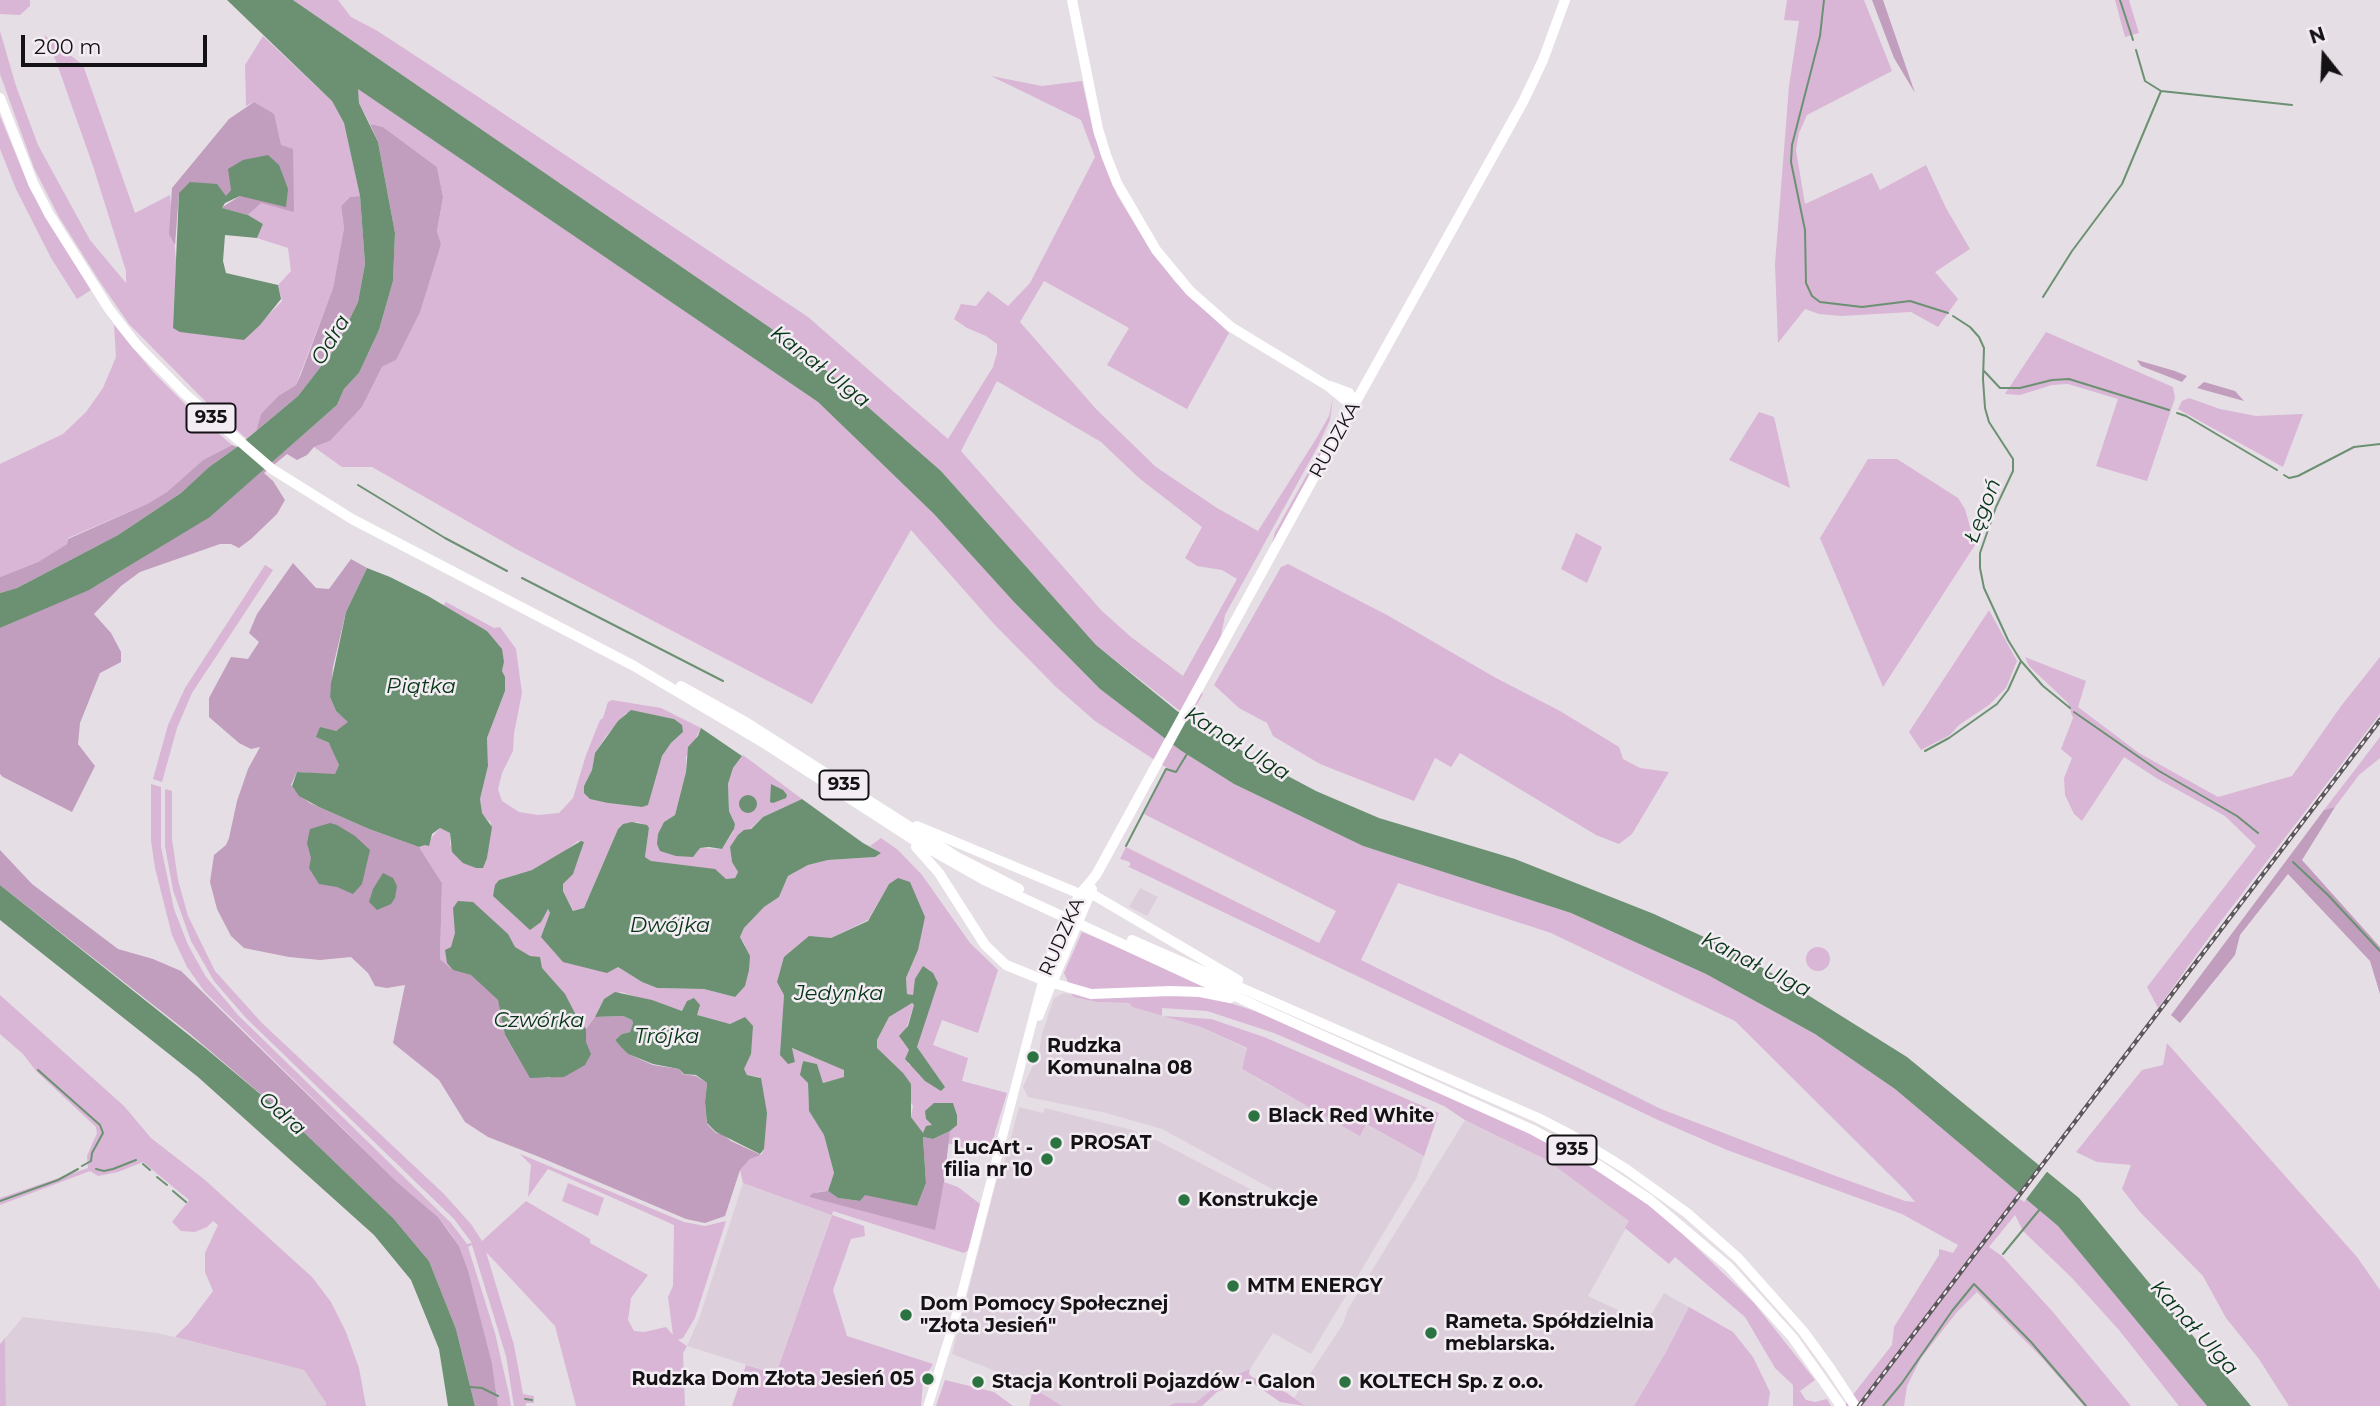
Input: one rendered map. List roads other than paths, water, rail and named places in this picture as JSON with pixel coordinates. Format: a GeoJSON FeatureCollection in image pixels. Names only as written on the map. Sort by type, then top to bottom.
{"type":"FeatureCollection","features":[{"type":"Feature","properties":{"kind":"main road"},"geometry":{"type":"LineString","coordinates":[[1072,0],[1098,130],[1117,183],[1156,250],[1190,291],[1231,327],[1340,393],[1349,393],[1355,403]]}},
{"type":"Feature","properties":{"kind":"main road","name":"RUDZKA"},"geometry":{"type":"LineString","coordinates":[[1047,981],[1055,944],[1086,894],[1368,379],[1524,102],[1546,53],[1565,0]]}},
{"type":"Feature","properties":{"kind":"main road","name":"935"},"geometry":{"type":"LineString","coordinates":[[0,98],[33,183],[49,214],[96,289],[136,344],[214,421],[272,469],[352,519],[634,666],[766,745],[882,821],[962,869],[1268,998],[1572,1135],[1626,1169],[1687,1213],[1738,1258],[1784,1308],[1855,1406]]}},
{"type":"Feature","properties":{"kind":"main road"},"geometry":{"type":"LineString","coordinates":[[1340,393],[1368,379]]}},
{"type":"Feature","properties":{"kind":"main road"},"geometry":{"type":"LineString","coordinates":[[1340,393],[1344,423]]}},
{"type":"Feature","properties":{"kind":"main road","name":"935"},"geometry":{"type":"LineString","coordinates":[[634,666],[662,676],[744,721],[957,857],[1052,908]]}},
{"type":"Feature","properties":{"kind":"main road"},"geometry":{"type":"LineString","coordinates":[[895,819],[1086,894],[1268,998]]}},
{"type":"Feature","properties":{"kind":"main road"},"geometry":{"type":"LineString","coordinates":[[882,821],[927,858],[995,957],[1013,968],[1091,994],[1200,992],[1224,996],[1263,1009]]}},
{"type":"Feature","properties":{"kind":"main road","name":"935"},"geometry":{"type":"LineString","coordinates":[[1088,924],[1263,1009],[1533,1130],[1566,1146],[1622,1181],[1679,1222],[1730,1267],[1774,1315],[1822,1376],[1840,1406]]}},
{"type":"Feature","properties":{"kind":"street","name":"RUDZKA"},"geometry":{"type":"LineString","coordinates":[[928,1406],[957,1312],[1047,981]]}},
{"type":"Feature","properties":{"kind":"water","name":"Kanał Ulga"},"geometry":{"type":"Polygon","coordinates":[[[227,0],[293,0],[804,351],[941,471],[1096,645],[1177,711],[1252,757],[1316,791],[1379,818],[1515,859],[1654,914],[1728,948],[1907,1057],[2079,1198],[2251,1406],[2207,1406],[2058,1226],[1895,1089],[1815,1034],[1706,974],[1571,913],[1363,846],[1234,784],[1180,750],[1100,689],[1014,602],[934,514],[818,402],[358,89],[359,103],[378,142],[395,233],[393,281],[379,330],[359,373],[344,389],[337,405],[210,517],[89,590],[0,628],[0,593],[17,588],[118,535],[181,493],[209,467],[298,396],[336,347],[358,302],[365,264],[360,196],[344,123],[332,101],[227,0]]]}},
{"type":"Feature","properties":{"kind":"water"},"geometry":{"type":"Polygon","coordinates":[[[268,155],[279,165],[288,189],[286,207],[240,196],[225,203],[222,208],[248,215],[263,224],[257,238],[225,235],[223,261],[226,273],[278,285],[281,299],[244,340],[180,332],[173,328],[179,193],[190,182],[217,184],[226,196],[231,190],[228,169],[243,160],[268,155]]]}},
{"type":"Feature","properties":{"kind":"water","name":"Piątka"},"geometry":{"type":"Polygon","coordinates":[[[367,568],[428,596],[487,631],[502,649],[505,691],[487,738],[488,766],[480,799],[482,813],[492,827],[483,868],[463,863],[452,852],[450,833],[440,828],[432,834],[429,846],[419,847],[319,807],[299,796],[292,786],[297,772],[335,774],[339,765],[329,743],[316,737],[320,727],[336,731],[348,722],[336,711],[330,697],[331,683],[346,612],[367,568]]]}},
{"type":"Feature","properties":{"kind":"water"},"geometry":{"type":"Polygon","coordinates":[[[631,710],[674,719],[682,725],[683,732],[662,756],[648,805],[642,807],[590,799],[584,793],[584,786],[592,770],[595,753],[618,721],[631,710]]]}},
{"type":"Feature","properties":{"kind":"water"},"geometry":{"type":"Polygon","coordinates":[[[701,728],[742,756],[733,768],[728,784],[729,811],[735,824],[722,849],[700,848],[693,857],[676,856],[660,851],[657,844],[658,834],[664,822],[675,815],[686,772],[688,747],[701,728]]]}},
{"type":"Feature","properties":{"kind":"water"},"geometry":{"type":"Polygon","coordinates":[[[771,784],[783,790],[786,798],[770,802],[771,784]]]}},
{"type":"Feature","properties":{"kind":"water"},"geometry":{"type":"Polygon","coordinates":[[[748,795],[754,798],[757,804],[754,810],[748,813],[742,810],[739,804],[742,798],[748,795]]]}},
{"type":"Feature","properties":{"kind":"water","name":"Dwójka"},"geometry":{"type":"Polygon","coordinates":[[[802,799],[881,853],[875,857],[828,860],[808,865],[788,876],[779,897],[764,907],[744,928],[740,937],[750,956],[749,970],[745,986],[735,997],[704,989],[657,988],[618,967],[607,973],[563,962],[541,937],[550,913],[548,909],[541,922],[530,930],[493,896],[499,880],[532,870],[581,841],[584,842],[573,874],[563,884],[563,891],[573,911],[584,908],[618,829],[623,824],[632,822],[647,825],[649,828],[645,857],[651,861],[715,869],[726,879],[735,878],[738,872],[732,862],[730,847],[738,835],[751,829],[763,817],[802,799]]]}},
{"type":"Feature","properties":{"kind":"water"},"geometry":{"type":"Polygon","coordinates":[[[330,823],[355,836],[370,850],[362,884],[353,894],[337,887],[319,884],[309,868],[311,858],[307,843],[310,829],[330,823]]]}},
{"type":"Feature","properties":{"kind":"water"},"geometry":{"type":"Polygon","coordinates":[[[383,873],[393,878],[397,886],[391,904],[377,910],[369,902],[383,873]]]}},
{"type":"Feature","properties":{"kind":"water","name":"Jedynka"},"geometry":{"type":"Polygon","coordinates":[[[898,878],[910,882],[925,917],[918,950],[906,978],[907,994],[913,995],[915,979],[923,966],[933,973],[938,983],[917,1047],[945,1087],[941,1091],[925,1081],[905,1059],[909,1050],[899,1036],[908,1026],[914,1005],[912,1003],[889,1017],[877,1040],[877,1048],[911,1084],[911,1117],[923,1133],[926,1126],[932,1125],[926,1119],[925,1111],[934,1103],[953,1103],[957,1115],[957,1125],[950,1131],[933,1139],[923,1137],[926,1183],[917,1206],[865,1195],[860,1201],[838,1198],[828,1191],[834,1173],[824,1135],[809,1111],[808,1083],[800,1075],[803,1061],[817,1064],[823,1083],[844,1077],[844,1070],[792,1048],[795,1062],[788,1064],[780,1055],[784,995],[777,982],[784,957],[809,936],[831,938],[868,921],[889,884],[898,878]]]}},
{"type":"Feature","properties":{"kind":"water","name":"Odra"},"geometry":{"type":"Polygon","coordinates":[[[0,885],[289,1118],[393,1218],[429,1261],[456,1329],[475,1406],[448,1406],[439,1349],[411,1280],[374,1235],[198,1077],[0,920],[0,885]]]}},
{"type":"Feature","properties":{"kind":"water","name":"Czwórka"},"geometry":{"type":"Polygon","coordinates":[[[458,901],[473,902],[508,934],[515,947],[530,956],[540,957],[542,968],[565,994],[586,1029],[586,1042],[591,1054],[585,1065],[564,1077],[530,1078],[505,1035],[498,1000],[471,975],[453,970],[447,963],[445,950],[451,947],[455,933],[453,908],[458,901]]]}},
{"type":"Feature","properties":{"kind":"water","name":"Trójka"},"geometry":{"type":"Polygon","coordinates":[[[615,992],[652,1000],[682,1011],[687,1001],[694,998],[700,1005],[697,1015],[730,1024],[745,1017],[753,1026],[751,1054],[744,1069],[747,1075],[761,1078],[767,1113],[764,1149],[760,1154],[716,1132],[707,1123],[707,1083],[696,1075],[684,1074],[679,1069],[653,1064],[628,1054],[622,1048],[615,1040],[630,1032],[632,1020],[623,1016],[595,1017],[604,999],[615,992]]]}},
{"type":"Feature","properties":{"kind":"waterway","name":"Łęgoń"},"geometry":{"type":"LineString","coordinates":[[1824,0],[1820,36],[1792,145],[1791,162],[1805,230],[1806,283],[1812,296],[1820,302],[1862,307],[1910,301],[1948,313]]}},
{"type":"Feature","properties":{"kind":"waterway"},"geometry":{"type":"LineString","coordinates":[[2120,0],[2133,40]]}},
{"type":"Feature","properties":{"kind":"waterway"},"geometry":{"type":"LineString","coordinates":[[2136,50],[2145,81],[2161,91],[2292,105]]}},
{"type":"Feature","properties":{"kind":"waterway"},"geometry":{"type":"LineString","coordinates":[[2043,297],[2072,251],[2122,184],[2161,91]]}},
{"type":"Feature","properties":{"kind":"waterway","name":"Łęgoń"},"geometry":{"type":"LineString","coordinates":[[1953,316],[1970,327],[1984,348],[1985,408],[1989,422],[2013,459],[2013,471],[1996,507],[1980,553],[1984,588],[2008,640],[2021,661],[2043,686],[2070,708]]}},
{"type":"Feature","properties":{"kind":"waterway"},"geometry":{"type":"LineString","coordinates":[[1984,371],[2000,388],[2020,388],[2069,379],[2169,410]]}},
{"type":"Feature","properties":{"kind":"waterway"},"geometry":{"type":"LineString","coordinates":[[2177,413],[2277,470]]}},
{"type":"Feature","properties":{"kind":"waterway"},"geometry":{"type":"LineString","coordinates":[[2284,475],[2289,478],[2298,476],[2354,447],[2380,444]]}},
{"type":"Feature","properties":{"kind":"waterway"},"geometry":{"type":"LineString","coordinates":[[358,485],[445,538],[507,571]]}},
{"type":"Feature","properties":{"kind":"waterway"},"geometry":{"type":"LineString","coordinates":[[522,578],[723,681]]}},
{"type":"Feature","properties":{"kind":"waterway"},"geometry":{"type":"LineString","coordinates":[[1925,751],[1949,738],[1997,704],[2008,690],[2021,661]]}},
{"type":"Feature","properties":{"kind":"waterway","name":"Łęgoń"},"geometry":{"type":"LineString","coordinates":[[2074,712],[2159,771],[2237,816],[2258,833]]}},
{"type":"Feature","properties":{"kind":"waterway"},"geometry":{"type":"LineString","coordinates":[[1126,846],[1166,769],[1176,772],[1187,754]]}},
{"type":"Feature","properties":{"kind":"waterway","name":"Łęgoń"},"geometry":{"type":"LineString","coordinates":[[2293,862],[2380,951]]}},
{"type":"Feature","properties":{"kind":"waterway"},"geometry":{"type":"LineString","coordinates":[[38,1070],[100,1125],[103,1133],[92,1153],[91,1161],[82,1166]]}},
{"type":"Feature","properties":{"kind":"waterway"},"geometry":{"type":"LineString","coordinates":[[96,1169],[113,1169],[136,1160]]}},
{"type":"Feature","properties":{"kind":"waterway"},"geometry":{"type":"LineString","coordinates":[[143,1164],[150,1170]]}},
{"type":"Feature","properties":{"kind":"waterway"},"geometry":{"type":"LineString","coordinates":[[0,1201],[58,1180],[78,1169]]}},
{"type":"Feature","properties":{"kind":"waterway"},"geometry":{"type":"LineString","coordinates":[[157,1177],[167,1185]]}},
{"type":"Feature","properties":{"kind":"waterway"},"geometry":{"type":"LineString","coordinates":[[173,1191],[186,1202]]}},
{"type":"Feature","properties":{"kind":"waterway"},"geometry":{"type":"LineString","coordinates":[[2003,1254],[2040,1209]]}},
{"type":"Feature","properties":{"kind":"waterway"},"geometry":{"type":"LineString","coordinates":[[1883,1406],[1974,1284],[2031,1342],[2086,1406]]}},
{"type":"Feature","properties":{"kind":"waterway"},"geometry":{"type":"LineString","coordinates":[[470,1387],[482,1388],[498,1396]]}},
{"type":"Feature","properties":{"kind":"waterway"},"geometry":{"type":"LineString","coordinates":[[525,1399],[532,1400]]}},
{"type":"Feature","properties":{"kind":"railway"},"geometry":{"type":"LineString","coordinates":[[1859,1406],[2380,720]]}},
{"type":"Feature","properties":{"kind":"place","name":"Rudzka Komunalna 08"},"geometry":{"type":"Point","coordinates":[1033,1057]}},
{"type":"Feature","properties":{"kind":"place","name":"Black Red White"},"geometry":{"type":"Point","coordinates":[1254,1116]}},
{"type":"Feature","properties":{"kind":"place","name":"PROSAT"},"geometry":{"type":"Point","coordinates":[1056,1143]}},
{"type":"Feature","properties":{"kind":"place","name":"LucArt - filia nr 10"},"geometry":{"type":"Point","coordinates":[1047,1159]}},
{"type":"Feature","properties":{"kind":"place","name":"Konstrukcje"},"geometry":{"type":"Point","coordinates":[1184,1200]}},
{"type":"Feature","properties":{"kind":"place","name":"MTM ENERGY"},"geometry":{"type":"Point","coordinates":[1233,1286]}},
{"type":"Feature","properties":{"kind":"place","name":"Dom Pomocy Społecznej \"Złota Jesień\""},"geometry":{"type":"Point","coordinates":[906,1315]}},
{"type":"Feature","properties":{"kind":"place","name":"Rameta. Spółdzielnia meblarska."},"geometry":{"type":"Point","coordinates":[1431,1333]}},
{"type":"Feature","properties":{"kind":"place","name":"Rudzka Dom Złota Jesień 05"},"geometry":{"type":"Point","coordinates":[928,1379]}},
{"type":"Feature","properties":{"kind":"place","name":"Stacja Kontroli Pojazdów - Galon"},"geometry":{"type":"Point","coordinates":[978,1382]}},
{"type":"Feature","properties":{"kind":"place","name":"KOLTECH Sp. z o.o."},"geometry":{"type":"Point","coordinates":[1345,1382]}}]}
